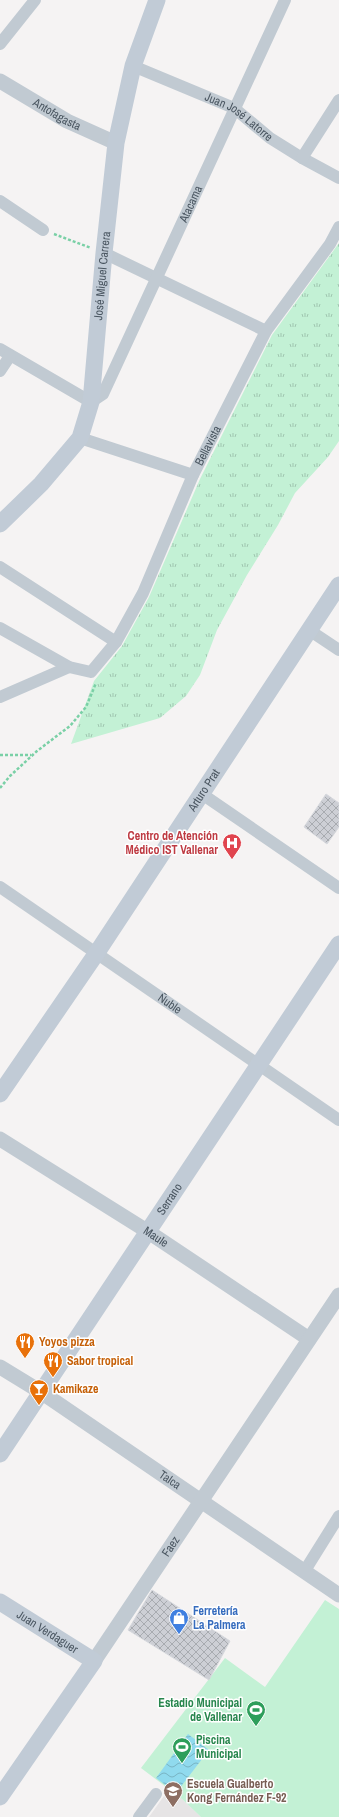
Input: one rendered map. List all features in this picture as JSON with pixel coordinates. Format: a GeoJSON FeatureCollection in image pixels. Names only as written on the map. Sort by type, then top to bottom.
{"type":"FeatureCollection","features":[{"type":"Feature","properties":{"kind":"main road","name":"José Miguel Carrera"},"geometry":{"type":"LineString","coordinates":[[0,524],[41,484],[80,438],[91,402],[104,253],[116,143],[133,66],[157,0]]}},
{"type":"Feature","properties":{"kind":"main road","name":"Arturo Prat"},"geometry":{"type":"LineString","coordinates":[[0,1094],[96,954],[339,585]]}},
{"type":"Feature","properties":{"kind":"main road","name":"Serrano"},"geometry":{"type":"LineString","coordinates":[[0,1454],[339,944]]}},
{"type":"Feature","properties":{"kind":"main road","name":"Juan Verdaguer"},"geometry":{"type":"LineString","coordinates":[[0,1602],[94,1661]]}},
{"type":"Feature","properties":{"kind":"main road","name":"Faez"},"geometry":{"type":"LineString","coordinates":[[0,1797],[94,1661]]}},
{"type":"Feature","properties":{"kind":"street"},"geometry":{"type":"LineString","coordinates":[[0,44],[35,0]]}},
{"type":"Feature","properties":{"kind":"street","name":"Atacama"},"geometry":{"type":"LineString","coordinates":[[91,402],[103,394],[285,0]]}},
{"type":"Feature","properties":{"kind":"street","name":"Juan José Latorre"},"geometry":{"type":"LineString","coordinates":[[133,66],[234,108],[270,138],[302,158],[339,178]]}},
{"type":"Feature","properties":{"kind":"street","name":"Antofagasta"},"geometry":{"type":"LineString","coordinates":[[0,81],[67,121],[116,143]]}},
{"type":"Feature","properties":{"kind":"street"},"geometry":{"type":"LineString","coordinates":[[302,158],[339,100]]}},
{"type":"Feature","properties":{"kind":"street"},"geometry":{"type":"LineString","coordinates":[[0,201],[43,230]]}},
{"type":"Feature","properties":{"kind":"street","name":"Bellavista"},"geometry":{"type":"LineString","coordinates":[[95,675],[116,642],[143,593],[193,475],[266,331],[330,244],[339,227]]}},
{"type":"Feature","properties":{"kind":"street"},"geometry":{"type":"LineString","coordinates":[[104,253],[266,331]]}},
{"type":"Feature","properties":{"kind":"street"},"geometry":{"type":"LineString","coordinates":[[0,371],[5,353],[91,402]]}},
{"type":"Feature","properties":{"kind":"street"},"geometry":{"type":"LineString","coordinates":[[80,438],[193,475]]}},
{"type":"Feature","properties":{"kind":"street"},"geometry":{"type":"LineString","coordinates":[[0,567],[116,642]]}},
{"type":"Feature","properties":{"kind":"street"},"geometry":{"type":"LineString","coordinates":[[0,628],[69,667],[95,675]]}},
{"type":"Feature","properties":{"kind":"street"},"geometry":{"type":"LineString","coordinates":[[309,630],[339,650]]}},
{"type":"Feature","properties":{"kind":"street"},"geometry":{"type":"LineString","coordinates":[[0,697],[69,667]]}},
{"type":"Feature","properties":{"kind":"street"},"geometry":{"type":"LineString","coordinates":[[202,794],[339,888]]}},
{"type":"Feature","properties":{"kind":"street","name":"Ñuble"},"geometry":{"type":"LineString","coordinates":[[0,887],[258,1066],[339,1120]]}},
{"type":"Feature","properties":{"kind":"street","name":"Maule"},"geometry":{"type":"LineString","coordinates":[[0,1139],[147,1231],[309,1339]]}},
{"type":"Feature","properties":{"kind":"street","name":"Faez"},"geometry":{"type":"LineString","coordinates":[[94,1661],[339,1294]]}},
{"type":"Feature","properties":{"kind":"street","name":"Talca"},"geometry":{"type":"LineString","coordinates":[[0,1366],[41,1392],[339,1595]]}},
{"type":"Feature","properties":{"kind":"street"},"geometry":{"type":"LineString","coordinates":[[304,1572],[339,1516]]}},
{"type":"Feature","properties":{"kind":"street"},"geometry":{"type":"LineString","coordinates":[[139,1817],[156,1794]]}},
{"type":"Feature","properties":{"kind":"path"},"geometry":{"type":"LineString","coordinates":[[43,230],[104,253]]}},
{"type":"Feature","properties":{"kind":"path"},"geometry":{"type":"LineString","coordinates":[[0,788],[32,755],[70,726],[86,707],[95,675]]}},
{"type":"Feature","properties":{"kind":"path"},"geometry":{"type":"LineString","coordinates":[[0,755],[32,755]]}},
{"type":"Feature","properties":{"kind":"shaded area","name":"Escuela Gualberto Kong Fernández F-92"},"geometry":{"type":"Polygon","coordinates":[[[169,1789],[182,1799],[201,1817],[149,1817],[169,1789]]]}},
{"type":"Feature","properties":{"kind":"green space"},"geometry":{"type":"Polygon","coordinates":[[[339,243],[339,441],[328,457],[295,493],[217,630],[200,675],[186,696],[160,718],[71,744],[94,681],[122,646],[149,597],[200,479],[272,335],[339,243]]]}},
{"type":"Feature","properties":{"kind":"green space","name":"Estadio Municipal de Vallenar"},"geometry":{"type":"Polygon","coordinates":[[[325,1600],[339,1609],[339,1817],[201,1817],[182,1799],[141,1768],[225,1658],[265,1687],[325,1600]]]}},
{"type":"Feature","properties":{"kind":"water","name":"Piscina Municipal"},"geometry":{"type":"Polygon","coordinates":[[[188,1734],[209,1750],[176,1793],[156,1778],[188,1734]]]}},
{"type":"Feature","properties":{"kind":"building"},"geometry":{"type":"Polygon","coordinates":[[[326,794],[339,803],[339,827],[327,844],[304,827],[326,794]]]}},
{"type":"Feature","properties":{"kind":"building","name":"Ferretería La Palmera"},"geometry":{"type":"Polygon","coordinates":[[[152,1590],[230,1641],[209,1680],[128,1630],[152,1590]]]}},
{"type":"Feature","properties":{"kind":"place","name":"Centro de Atención Médico IST Vallenar"},"geometry":{"type":"Point","coordinates":[232,860]}},
{"type":"Feature","properties":{"kind":"place","name":"Yoyos pizza"},"geometry":{"type":"Point","coordinates":[25,1359]}},
{"type":"Feature","properties":{"kind":"place","name":"Sabor tropical"},"geometry":{"type":"Point","coordinates":[53,1378]}},
{"type":"Feature","properties":{"kind":"place","name":"Kamikaze"},"geometry":{"type":"Point","coordinates":[39,1406]}},
{"type":"Feature","properties":{"kind":"place","name":"Ferretería La Palmera"},"geometry":{"type":"Point","coordinates":[179,1635]}},
{"type":"Feature","properties":{"kind":"place","name":"Estadio Municipal de Vallenar"},"geometry":{"type":"Point","coordinates":[256,1727]}},
{"type":"Feature","properties":{"kind":"place","name":"Piscina Municipal"},"geometry":{"type":"Point","coordinates":[182,1764]}},
{"type":"Feature","properties":{"kind":"place","name":"Escuela Gualberto Kong Fernández F-92"},"geometry":{"type":"Point","coordinates":[173,1808]}}]}
